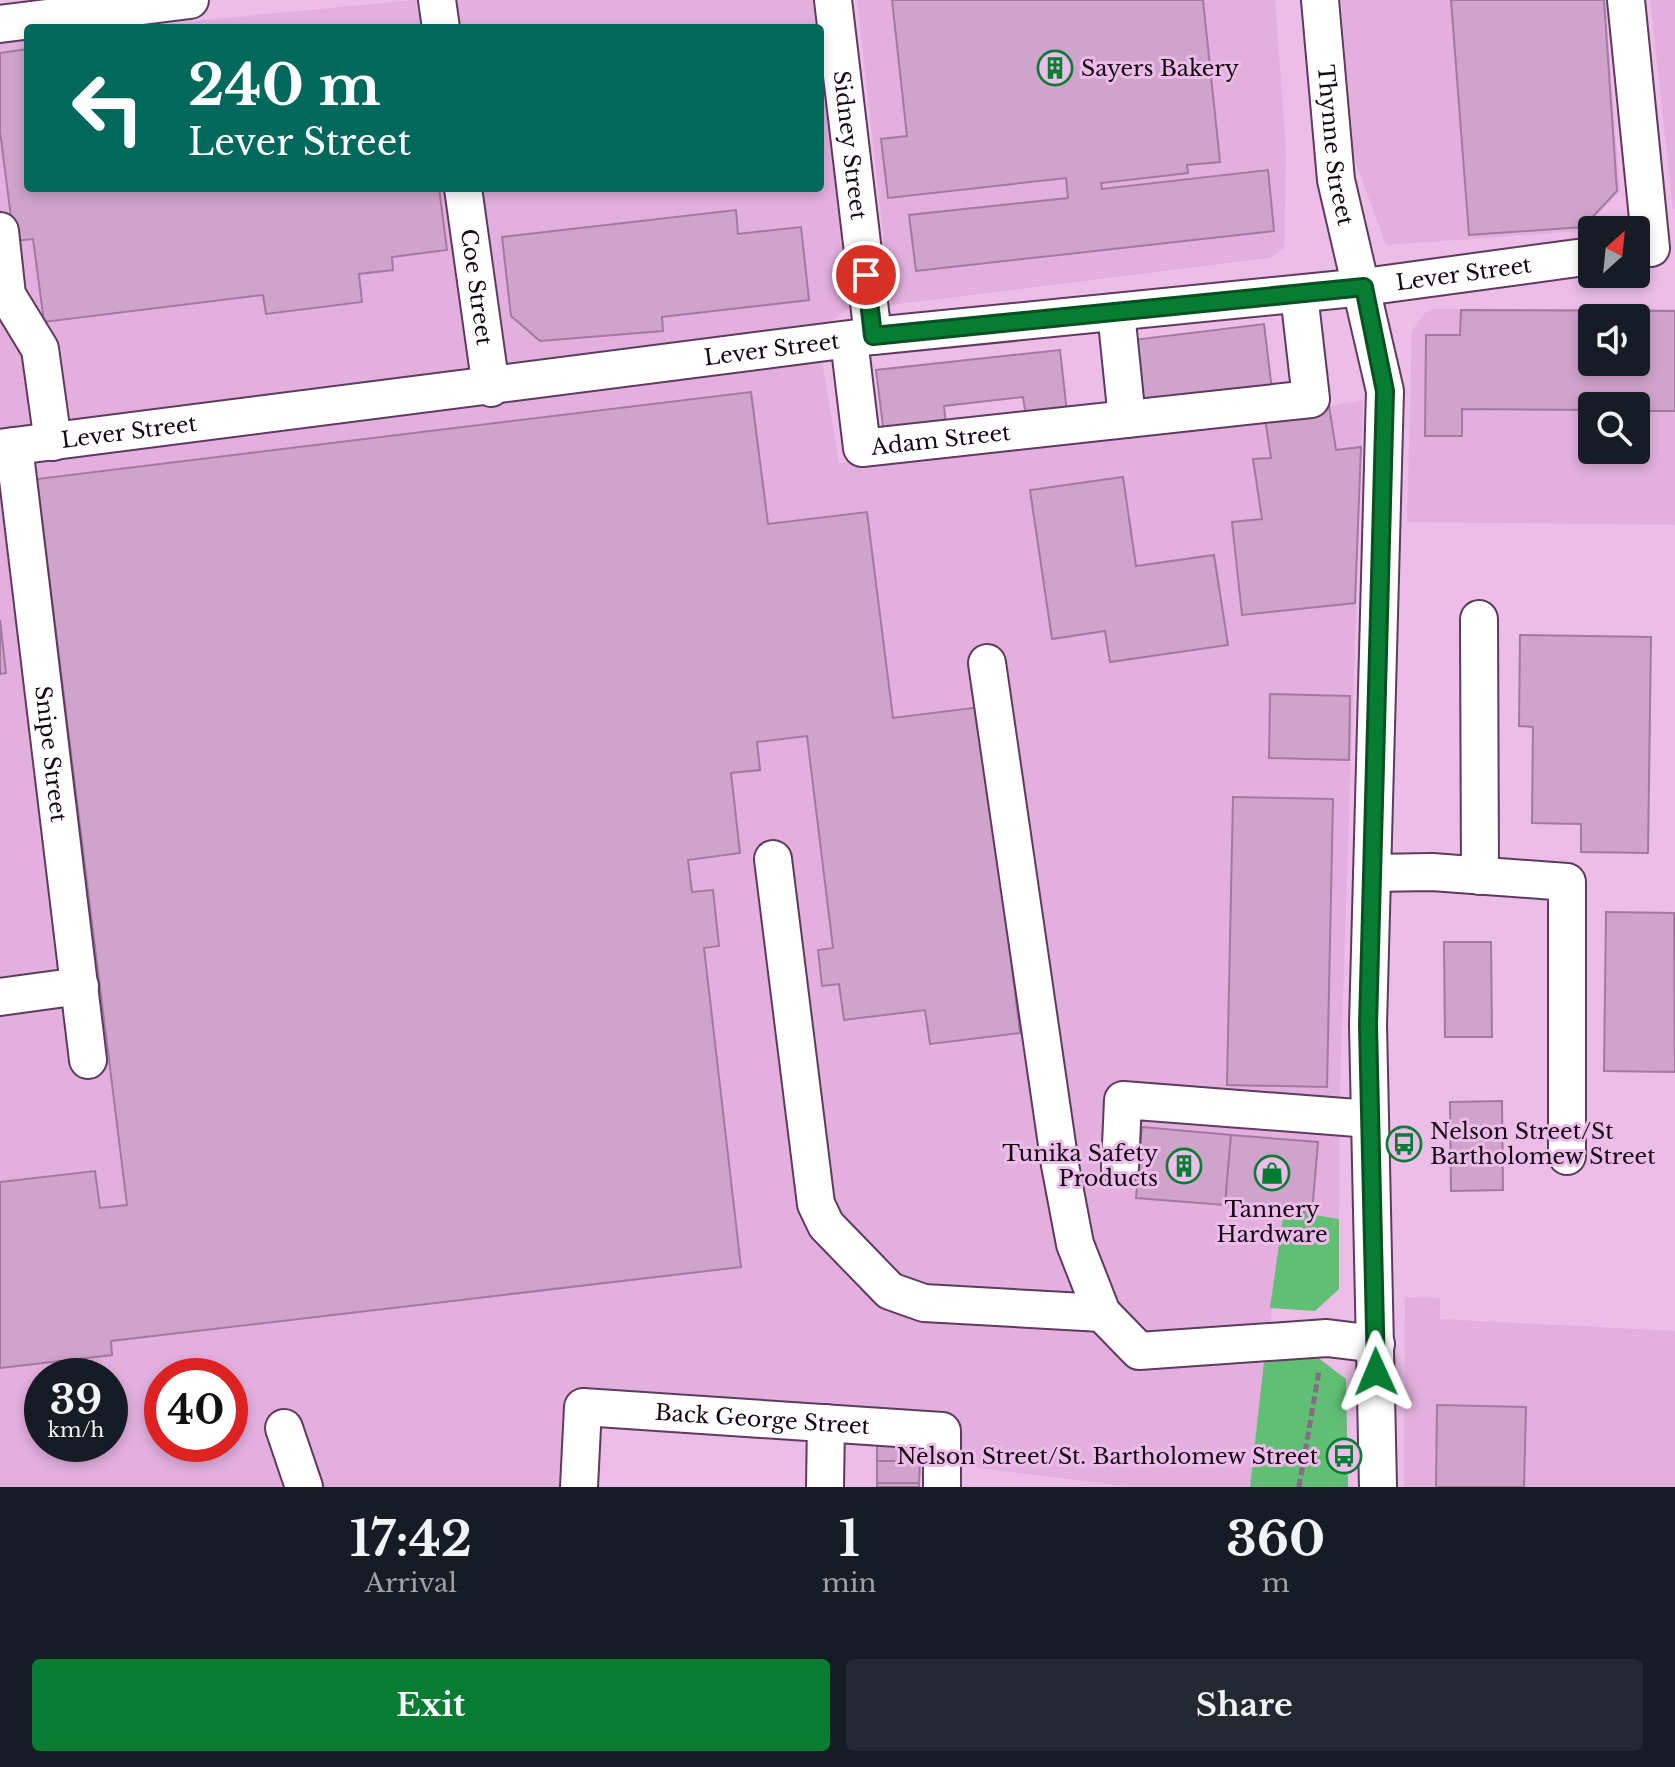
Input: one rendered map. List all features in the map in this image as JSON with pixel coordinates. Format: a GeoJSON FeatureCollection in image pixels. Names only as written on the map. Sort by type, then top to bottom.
{"type":"FeatureCollection","features":[{"type":"Feature","properties":{"kind":"street"},"geometry":{"type":"LineString","coordinates":[[0,24],[190,0]]}},
{"type":"Feature","properties":{"kind":"street"},"geometry":{"type":"LineString","coordinates":[[437,0],[440,24]]}},
{"type":"Feature","properties":{"kind":"street","name":"Sidney Street"},"geometry":{"type":"LineString","coordinates":[[833,0],[861,338]]}},
{"type":"Feature","properties":{"kind":"street","name":"Thynne Street"},"geometry":{"type":"LineString","coordinates":[[1320,0],[1336,180],[1364,287],[1385,391],[1368,1025],[1378,1487]]}},
{"type":"Feature","properties":{"kind":"street"},"geometry":{"type":"LineString","coordinates":[[1626,0],[1654,249]]}},
{"type":"Feature","properties":{"kind":"street","name":"Coe Street"},"geometry":{"type":"LineString","coordinates":[[464,192],[491,388]]}},
{"type":"Feature","properties":{"kind":"street"},"geometry":{"type":"LineString","coordinates":[[0,231],[7,295],[40,349],[53,442]]}},
{"type":"Feature","properties":{"kind":"street","name":"Lever Street"},"geometry":{"type":"LineString","coordinates":[[7,447],[491,388],[861,338],[1364,287],[1578,258]]}},
{"type":"Feature","properties":{"kind":"street","name":"Adam Street"},"geometry":{"type":"LineString","coordinates":[[861,338],[862,448],[1311,399],[1299,294]]}},
{"type":"Feature","properties":{"kind":"street"},"geometry":{"type":"LineString","coordinates":[[1116,312],[1127,419]]}},
{"type":"Feature","properties":{"kind":"street","name":"Snipe Street"},"geometry":{"type":"LineString","coordinates":[[7,447],[88,1060]]}},
{"type":"Feature","properties":{"kind":"street"},"geometry":{"type":"LineString","coordinates":[[1479,619],[1480,876]]}},
{"type":"Feature","properties":{"kind":"street"},"geometry":{"type":"LineString","coordinates":[[987,663],[1060,1165],[1075,1244],[1102,1313],[1139,1351],[1327,1338],[1376,1344]]}},
{"type":"Feature","properties":{"kind":"street"},"geometry":{"type":"LineString","coordinates":[[773,859],[816,1204],[826,1225],[890,1291],[924,1303],[1102,1313]]}},
{"type":"Feature","properties":{"kind":"street"},"geometry":{"type":"LineString","coordinates":[[1372,873],[1567,882],[1567,1156]]}},
{"type":"Feature","properties":{"kind":"street"},"geometry":{"type":"LineString","coordinates":[[0,997],[80,986]]}},
{"type":"Feature","properties":{"kind":"street"},"geometry":{"type":"LineString","coordinates":[[1120,1168],[1123,1100],[1370,1119]]}},
{"type":"Feature","properties":{"kind":"street","name":"Back George Street"},"geometry":{"type":"LineString","coordinates":[[579,1487],[583,1407],[942,1431],[943,1487]]}},
{"type":"Feature","properties":{"kind":"street"},"geometry":{"type":"LineString","coordinates":[[825,1487],[826,1423]]}},
{"type":"Feature","properties":{"kind":"street"},"geometry":{"type":"LineString","coordinates":[[284,1428],[304,1487]]}},
{"type":"Feature","properties":{"kind":"path"},"geometry":{"type":"LineString","coordinates":[[1299,1487],[1327,1338]]}},
{"type":"Feature","properties":{"kind":"shaded area"},"geometry":{"type":"Polygon","coordinates":[[[414,0],[819,0],[822,24],[164,24],[414,0]]]}},
{"type":"Feature","properties":{"kind":"shaded area","name":"Sayers Bakery"},"geometry":{"type":"Polygon","coordinates":[[[857,0],[1275,0],[1286,153],[1284,249],[1269,258],[891,305],[857,0]]]}},
{"type":"Feature","properties":{"kind":"shaded area"},"geometry":{"type":"Polygon","coordinates":[[[1341,0],[1605,0],[1620,191],[1596,216],[1578,216],[1578,231],[1386,245],[1353,155],[1341,0]]]}},
{"type":"Feature","properties":{"kind":"shaded area"},"geometry":{"type":"Polygon","coordinates":[[[1650,0],[1675,0],[1675,209],[1673,209],[1650,0]]]}},
{"type":"Feature","properties":{"kind":"shaded area"},"geometry":{"type":"Polygon","coordinates":[[[24,38],[24,192],[824,192],[824,42],[855,304],[817,332],[839,463],[1265,418],[1363,400],[1340,1083],[1339,1219],[1284,1211],[1250,1487],[1131,1487],[957,1465],[954,1417],[568,1394],[562,1487],[0,1487],[0,41],[24,38]]]}},
{"type":"Feature","properties":{"kind":"shaded area"},"geometry":{"type":"Polygon","coordinates":[[[1433,309],[1578,309],[1578,376],[1650,376],[1650,309],[1675,309],[1675,525],[1407,522],[1412,331],[1425,313],[1433,309]]]}},
{"type":"Feature","properties":{"kind":"shaded area"},"geometry":{"type":"Polygon","coordinates":[[[1405,1297],[1440,1298],[1440,1319],[1675,1331],[1675,1487],[1404,1487],[1405,1297]]]}},
{"type":"Feature","properties":{"kind":"green space"},"geometry":{"type":"Polygon","coordinates":[[[1284,1210],[1339,1219],[1339,1289],[1315,1311],[1270,1308],[1284,1210]]]}},
{"type":"Feature","properties":{"kind":"green space"},"geometry":{"type":"Polygon","coordinates":[[[1265,1353],[1317,1357],[1346,1379],[1348,1487],[1250,1487],[1265,1353]]]}},
{"type":"Feature","properties":{"kind":"building","name":"Sayers Bakery"},"geometry":{"type":"Polygon","coordinates":[[[892,0],[1203,0],[1220,162],[1187,165],[1188,173],[1101,183],[1102,189],[1268,170],[1274,231],[916,271],[909,215],[1068,198],[1066,178],[888,198],[881,139],[907,136],[892,0]]]}},
{"type":"Feature","properties":{"kind":"building"},"geometry":{"type":"Polygon","coordinates":[[[1451,0],[1604,0],[1617,191],[1593,216],[1578,216],[1578,227],[1469,235],[1451,0]]]}},
{"type":"Feature","properties":{"kind":"building"},"geometry":{"type":"Polygon","coordinates":[[[24,50],[24,192],[440,192],[447,250],[392,257],[393,270],[359,274],[362,302],[266,314],[263,295],[44,322],[33,239],[14,241],[0,131],[0,53],[24,50]]]}},
{"type":"Feature","properties":{"kind":"building"},"geometry":{"type":"Polygon","coordinates":[[[736,210],[738,234],[801,227],[809,300],[662,317],[663,331],[540,341],[511,316],[502,237],[736,210]]]}},
{"type":"Feature","properties":{"kind":"building"},"geometry":{"type":"Polygon","coordinates":[[[1461,310],[1578,311],[1578,376],[1650,376],[1650,311],[1675,311],[1675,411],[1650,411],[1650,392],[1578,392],[1578,410],[1462,409],[1462,436],[1425,436],[1426,335],[1460,335],[1461,310]]]}},
{"type":"Feature","properties":{"kind":"building"},"geometry":{"type":"Polygon","coordinates":[[[1264,324],[1272,390],[1141,405],[1133,340],[1264,324]]]}},
{"type":"Feature","properties":{"kind":"building"},"geometry":{"type":"Polygon","coordinates":[[[1060,350],[1067,412],[1026,416],[1023,397],[944,406],[946,426],[884,434],[876,370],[1060,350]]]}},
{"type":"Feature","properties":{"kind":"building"},"geometry":{"type":"Polygon","coordinates":[[[751,392],[768,524],[867,512],[893,718],[980,707],[1020,1033],[930,1044],[925,1010],[844,1020],[839,984],[822,986],[818,950],[833,948],[807,736],[757,742],[760,770],[731,773],[740,853],[688,860],[692,892],[713,890],[719,946],[704,948],[741,1267],[111,1341],[112,1355],[24,1358],[24,1365],[0,1368],[0,1182],[95,1171],[100,1208],[127,1205],[37,479],[751,392]]]}},
{"type":"Feature","properties":{"kind":"building"},"geometry":{"type":"Polygon","coordinates":[[[1329,406],[1336,450],[1361,447],[1355,603],[1242,615],[1232,522],[1262,519],[1253,459],[1271,458],[1265,418],[1329,406]]]}},
{"type":"Feature","properties":{"kind":"building"},"geometry":{"type":"Polygon","coordinates":[[[1123,477],[1136,566],[1214,555],[1228,645],[1110,662],[1105,631],[1052,639],[1030,490],[1123,477]]]}},
{"type":"Feature","properties":{"kind":"building"},"geometry":{"type":"Polygon","coordinates":[[[0,620],[6,673],[0,674],[0,620]]]}},
{"type":"Feature","properties":{"kind":"building"},"geometry":{"type":"Polygon","coordinates":[[[1520,635],[1651,637],[1648,853],[1581,852],[1581,824],[1532,823],[1533,727],[1519,726],[1520,635]]]}},
{"type":"Feature","properties":{"kind":"building"},"geometry":{"type":"Polygon","coordinates":[[[1270,694],[1350,696],[1349,760],[1269,758],[1270,694]]]}},
{"type":"Feature","properties":{"kind":"building"},"geometry":{"type":"Polygon","coordinates":[[[1233,797],[1333,799],[1327,1087],[1227,1085],[1233,797]]]}},
{"type":"Feature","properties":{"kind":"building"},"geometry":{"type":"Polygon","coordinates":[[[1606,912],[1674,913],[1675,1072],[1604,1071],[1606,912]]]}},
{"type":"Feature","properties":{"kind":"building"},"geometry":{"type":"Polygon","coordinates":[[[1444,942],[1491,942],[1492,1037],[1445,1037],[1444,942]]]}},
{"type":"Feature","properties":{"kind":"building"},"geometry":{"type":"Polygon","coordinates":[[[1502,1101],[1503,1190],[1451,1191],[1450,1102],[1502,1101]]]}},
{"type":"Feature","properties":{"kind":"building","name":"Tunika Safety Products"},"geometry":{"type":"Polygon","coordinates":[[[1142,1127],[1231,1135],[1225,1205],[1136,1198],[1142,1127]]]}},
{"type":"Feature","properties":{"kind":"building","name":"Tannery Hardware"},"geometry":{"type":"Polygon","coordinates":[[[1231,1135],[1318,1142],[1312,1213],[1225,1205],[1231,1135]]]}},
{"type":"Feature","properties":{"kind":"building"},"geometry":{"type":"Polygon","coordinates":[[[1437,1405],[1526,1407],[1524,1487],[1436,1487],[1437,1405]]]}},
{"type":"Feature","properties":{"kind":"building"},"geometry":{"type":"Polygon","coordinates":[[[877,1439],[920,1440],[920,1461],[877,1461],[877,1439]]]}},
{"type":"Feature","properties":{"kind":"building"},"geometry":{"type":"Polygon","coordinates":[[[877,1461],[920,1461],[919,1483],[877,1483],[877,1461]]]}},
{"type":"Feature","properties":{"kind":"building"},"geometry":{"type":"Polygon","coordinates":[[[877,1483],[919,1483],[919,1487],[877,1487],[877,1483]]]}},
{"type":"Feature","properties":{"kind":"place","name":"Sayers Bakery"},"geometry":{"type":"Point","coordinates":[1055,68]}},
{"type":"Feature","properties":{"kind":"place","name":"Nelson Street/St Bartholomew Street"},"geometry":{"type":"Point","coordinates":[1404,1144]}},
{"type":"Feature","properties":{"kind":"place","name":"Tunika Safety Products"},"geometry":{"type":"Point","coordinates":[1184,1166]}},
{"type":"Feature","properties":{"kind":"place","name":"Tannery Hardware"},"geometry":{"type":"Point","coordinates":[1272,1173]}},
{"type":"Feature","properties":{"kind":"place","name":"Nelson Street/St. Bartholomew Street"},"geometry":{"type":"Point","coordinates":[1344,1456]}},
{"type":"Feature","properties":{"kind":"route"},"geometry":{"type":"LineString","coordinates":[[866,275],[873,336],[1364,287],[1385,391],[1368,1025],[1376,1372]]}}]}
